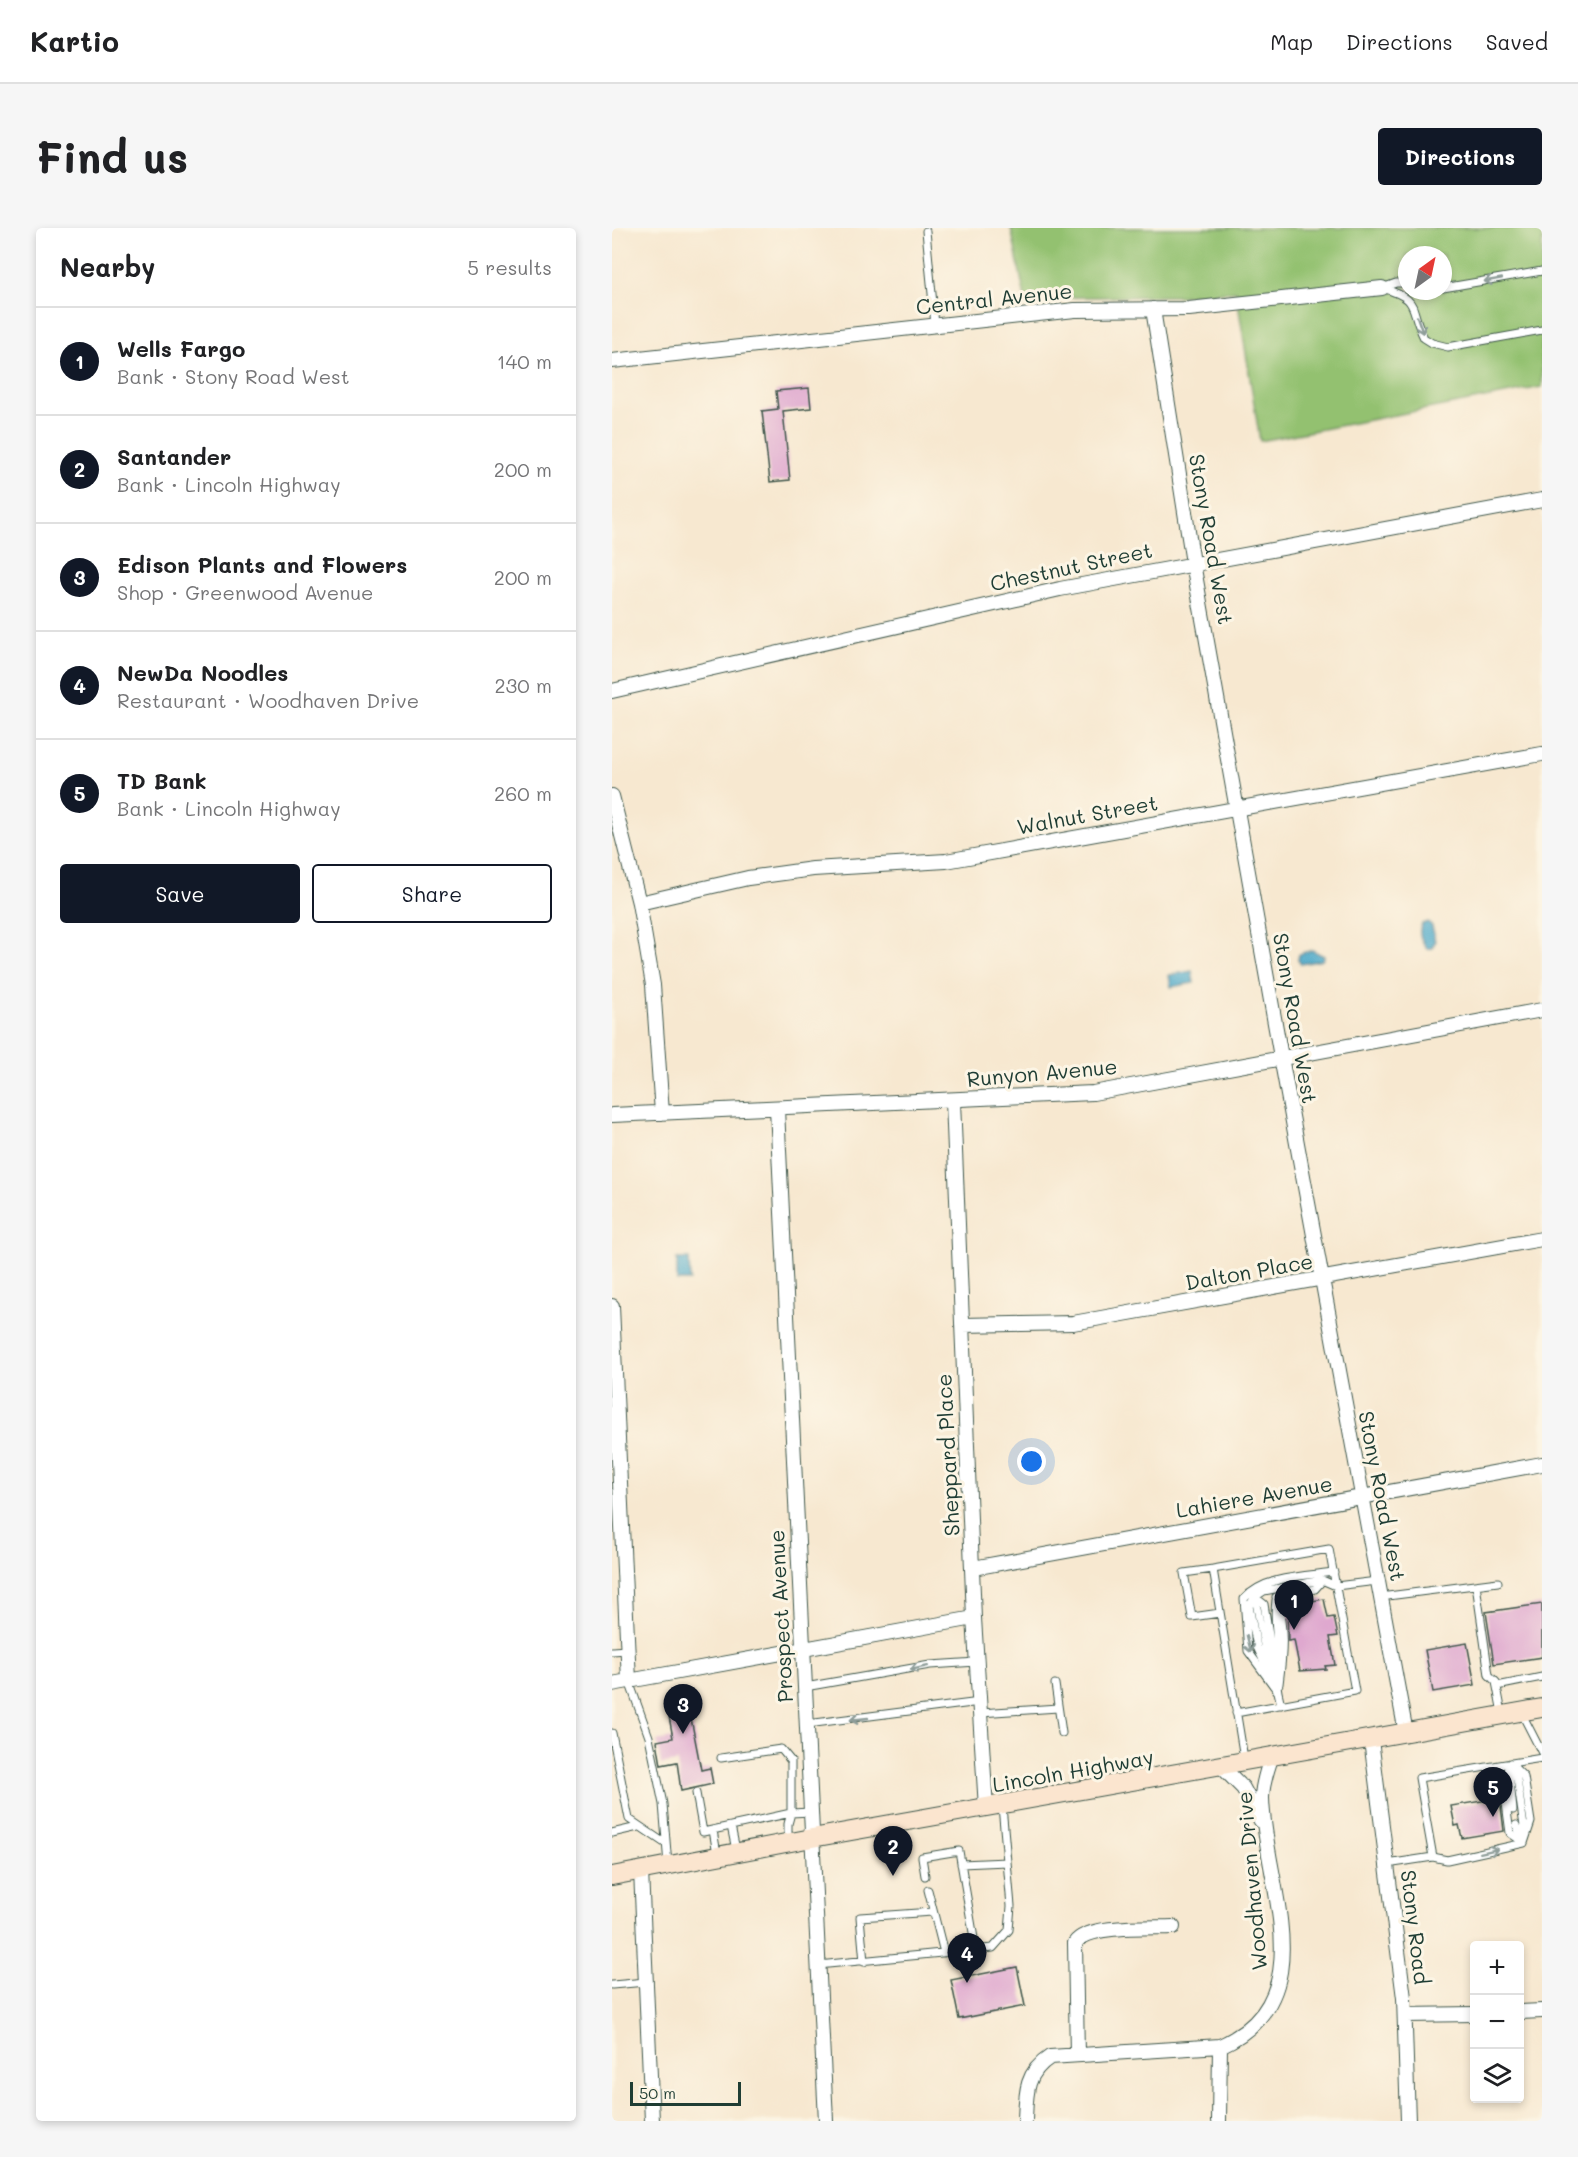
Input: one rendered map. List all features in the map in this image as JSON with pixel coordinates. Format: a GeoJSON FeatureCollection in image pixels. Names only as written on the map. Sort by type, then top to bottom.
{"type":"FeatureCollection","features":[{"type":"Feature","properties":{"kind":"main road","name":"Lincoln Highway"},"geometry":{"type":"LineString","coordinates":[[612,1876],[788,1842],[1542,1708]]}},
{"type":"Feature","properties":{"kind":"street","name":"Central Avenue"},"geometry":{"type":"LineString","coordinates":[[612,361],[1075,310],[1189,309],[1382,288]]}},
{"type":"Feature","properties":{"kind":"street","name":"Stony Road West"},"geometry":{"type":"LineString","coordinates":[[1153,309],[1193,563],[1239,808],[1281,1058],[1360,1498],[1406,1732]]}},
{"type":"Feature","properties":{"kind":"street","name":"Chestnut Street"},"geometry":{"type":"LineString","coordinates":[[612,691],[1060,589],[1542,500]]}},
{"type":"Feature","properties":{"kind":"street","name":"Walnut Street"},"geometry":{"type":"LineString","coordinates":[[639,903],[748,878],[813,869],[946,861],[1542,754]]}},
{"type":"Feature","properties":{"kind":"street"},"geometry":{"type":"LineString","coordinates":[[612,796],[639,903],[653,985],[662,1113]]}},
{"type":"Feature","properties":{"kind":"street","name":"Runyon Avenue"},"geometry":{"type":"LineString","coordinates":[[612,1115],[1093,1093],[1542,1010]]}},
{"type":"Feature","properties":{"kind":"street","name":"Sheppard Place"},"geometry":{"type":"LineString","coordinates":[[953,1101],[974,1618],[980,1708],[994,1807]]}},
{"type":"Feature","properties":{"kind":"street","name":"Prospect Avenue"},"geometry":{"type":"LineString","coordinates":[[777,1109],[826,2121]]}},
{"type":"Feature","properties":{"kind":"street","name":"Dalton Place"},"geometry":{"type":"LineString","coordinates":[[962,1325],[1073,1323],[1542,1239]]}},
{"type":"Feature","properties":{"kind":"street"},"geometry":{"type":"LineString","coordinates":[[612,1306],[629,1681]]}},
{"type":"Feature","properties":{"kind":"street","name":"Lahiere Avenue"},"geometry":{"type":"LineString","coordinates":[[973,1568],[1542,1464]]}},
{"type":"Feature","properties":{"kind":"street"},"geometry":{"type":"LineString","coordinates":[[612,1684],[974,1618]]}},
{"type":"Feature","properties":{"kind":"street","name":"Stony Road"},"geometry":{"type":"LineString","coordinates":[[1371,1740],[1405,2015],[1408,2121]]}},
{"type":"Feature","properties":{"kind":"street","name":"Woodhaven Drive"},"geometry":{"type":"LineString","coordinates":[[1025,2121],[1026,2090],[1036,2066],[1050,2057],[1220,2046],[1240,2037],[1259,2020],[1273,2001],[1281,1977],[1282,1942],[1262,1797],[1270,1758]]}},
{"type":"Feature","properties":{"kind":"street"},"geometry":{"type":"LineString","coordinates":[[1221,1766],[1244,1788],[1265,1831]]}},
{"type":"Feature","properties":{"kind":"street"},"geometry":{"type":"LineString","coordinates":[[641,1871],[652,2121]]}},
{"type":"Feature","properties":{"kind":"street"},"geometry":{"type":"LineString","coordinates":[[1077,2055],[1075,1943],[1080,1936],[1093,1931],[1173,1927]]}},
{"type":"Feature","properties":{"kind":"street"},"geometry":{"type":"LineString","coordinates":[[1524,2012],[1542,2011]]}},
{"type":"Feature","properties":{"kind":"street"},"geometry":{"type":"LineString","coordinates":[[1405,2015],[1470,2013]]}},
{"type":"Feature","properties":{"kind":"street"},"geometry":{"type":"LineString","coordinates":[[1219,2121],[1220,2046]]}},
{"type":"Feature","properties":{"kind":"lane"},"geometry":{"type":"LineString","coordinates":[[926,231],[935,325]]}},
{"type":"Feature","properties":{"kind":"lane"},"geometry":{"type":"LineString","coordinates":[[1452,286],[1542,271]]}},
{"type":"Feature","properties":{"kind":"lane"},"geometry":{"type":"LineString","coordinates":[[1382,288],[1398,283]]}},
{"type":"Feature","properties":{"kind":"lane"},"geometry":{"type":"LineString","coordinates":[[1382,288],[1402,294],[1411,301],[1424,338],[1440,346],[1448,347],[1542,330]]}},
{"type":"Feature","properties":{"kind":"lane"},"geometry":{"type":"LineString","coordinates":[[1220,1613],[1192,1617],[1184,1573],[1329,1549],[1355,1691],[1236,1713]]}},
{"type":"Feature","properties":{"kind":"lane"},"geometry":{"type":"LineString","coordinates":[[1213,1569],[1244,1762]]}},
{"type":"Feature","properties":{"kind":"lane"},"geometry":{"type":"LineString","coordinates":[[1278,1692],[1248,1651],[1244,1599],[1253,1588],[1283,1580],[1334,1572]]}},
{"type":"Feature","properties":{"kind":"lane"},"geometry":{"type":"LineString","coordinates":[[1281,1705],[1264,1645],[1255,1597],[1264,1591],[1322,1580],[1336,1586],[1377,1581]]}},
{"type":"Feature","properties":{"kind":"lane"},"geometry":{"type":"LineString","coordinates":[[1278,1692],[1285,1642],[1282,1617],[1276,1597],[1315,1589],[1322,1580]]}},
{"type":"Feature","properties":{"kind":"lane"},"geometry":{"type":"LineString","coordinates":[[1380,1597],[1498,1582]]}},
{"type":"Feature","properties":{"kind":"lane"},"geometry":{"type":"LineString","coordinates":[[1476,1585],[1490,1675],[1497,1686],[1502,1715]]}},
{"type":"Feature","properties":{"kind":"lane"},"geometry":{"type":"LineString","coordinates":[[612,1652],[627,1650]]}},
{"type":"Feature","properties":{"kind":"lane"},"geometry":{"type":"LineString","coordinates":[[804,1687],[866,1679],[930,1665],[977,1662]]}},
{"type":"Feature","properties":{"kind":"lane"},"geometry":{"type":"LineString","coordinates":[[1497,1686],[1542,1677]]}},
{"type":"Feature","properties":{"kind":"lane"},"geometry":{"type":"LineString","coordinates":[[629,1681],[649,1737],[663,1804],[668,1865]]}},
{"type":"Feature","properties":{"kind":"lane"},"geometry":{"type":"LineString","coordinates":[[1055,1684],[1062,1733]]}},
{"type":"Feature","properties":{"kind":"lane"},"geometry":{"type":"LineString","coordinates":[[806,1724],[980,1708],[1058,1708]]}},
{"type":"Feature","properties":{"kind":"lane"},"geometry":{"type":"LineString","coordinates":[[1521,1712],[1542,1753]]}},
{"type":"Feature","properties":{"kind":"lane"},"geometry":{"type":"LineString","coordinates":[[612,1733],[629,1819],[666,1844]]}},
{"type":"Feature","properties":{"kind":"lane"},"geometry":{"type":"LineString","coordinates":[[721,1758],[780,1749],[791,1761],[791,1814],[788,1824],[788,1842]]}},
{"type":"Feature","properties":{"kind":"lane"},"geometry":{"type":"LineString","coordinates":[[791,1761],[808,1758]]}},
{"type":"Feature","properties":{"kind":"lane"},"geometry":{"type":"LineString","coordinates":[[1433,1857],[1419,1778],[1542,1758]]}},
{"type":"Feature","properties":{"kind":"lane"},"geometry":{"type":"LineString","coordinates":[[1510,1763],[1509,1779],[1514,1810]]}},
{"type":"Feature","properties":{"kind":"lane"},"geometry":{"type":"LineString","coordinates":[[1510,1763],[1503,1781],[1510,1833],[1524,1843]]}},
{"type":"Feature","properties":{"kind":"lane"},"geometry":{"type":"LineString","coordinates":[[1510,1763],[1517,1779],[1526,1823],[1524,1843]]}},
{"type":"Feature","properties":{"kind":"lane"},"geometry":{"type":"LineString","coordinates":[[696,1793],[703,1832],[811,1812]]}},
{"type":"Feature","properties":{"kind":"lane"},"geometry":{"type":"LineString","coordinates":[[817,1965],[993,1948],[1009,1930],[1011,1906],[1007,1862],[994,1807]]}},
{"type":"Feature","properties":{"kind":"lane"},"geometry":{"type":"LineString","coordinates":[[1516,1825],[1524,1843]]}},
{"type":"Feature","properties":{"kind":"lane"},"geometry":{"type":"LineString","coordinates":[[731,1826],[736,1852]]}},
{"type":"Feature","properties":{"kind":"lane"},"geometry":{"type":"LineString","coordinates":[[612,1833],[638,1827]]}},
{"type":"Feature","properties":{"kind":"lane"},"geometry":{"type":"LineString","coordinates":[[713,1830],[717,1856]]}},
{"type":"Feature","properties":{"kind":"lane"},"geometry":{"type":"LineString","coordinates":[[1387,1864],[1433,1857],[1447,1860],[1524,1843]]}},
{"type":"Feature","properties":{"kind":"lane"},"geometry":{"type":"LineString","coordinates":[[925,1876],[922,1857],[959,1851],[976,1950]]}},
{"type":"Feature","properties":{"kind":"lane"},"geometry":{"type":"LineString","coordinates":[[962,1864],[1007,1862]]}},
{"type":"Feature","properties":{"kind":"lane"},"geometry":{"type":"LineString","coordinates":[[927,1890],[944,1953]]}},
{"type":"Feature","properties":{"kind":"lane"},"geometry":{"type":"LineString","coordinates":[[864,1962],[860,1917],[932,1912]]}},
{"type":"Feature","properties":{"kind":"lane"},"geometry":{"type":"LineString","coordinates":[[612,1984],[646,1982]]}},
{"type":"Feature","properties":{"kind":"green space"},"geometry":{"type":"Polygon","coordinates":[[[1011,228],[1542,228],[1542,387],[1260,441],[1236,291],[1186,296],[1025,298],[1011,228]]]}},
{"type":"Feature","properties":{"kind":"water"},"geometry":{"type":"Polygon","coordinates":[[[1428,922],[1432,926],[1435,942],[1432,948],[1427,949],[1420,930],[1422,924],[1428,922]]]}},
{"type":"Feature","properties":{"kind":"water"},"geometry":{"type":"Polygon","coordinates":[[[1312,950],[1324,956],[1322,960],[1301,964],[1298,960],[1299,954],[1312,950]]]}},
{"type":"Feature","properties":{"kind":"water"},"geometry":{"type":"Polygon","coordinates":[[[1192,971],[1194,983],[1171,987],[1169,975],[1192,971]]]}},
{"type":"Feature","properties":{"kind":"water"},"geometry":{"type":"Polygon","coordinates":[[[677,1259],[689,1259],[690,1281],[677,1281],[677,1259]]]}},
{"type":"Feature","properties":{"kind":"building"},"geometry":{"type":"Polygon","coordinates":[[[809,388],[811,408],[783,411],[790,480],[770,482],[762,411],[778,409],[776,391],[809,388]]]}},
{"type":"Feature","properties":{"kind":"building"},"geometry":{"type":"Polygon","coordinates":[[[1324,1599],[1328,1618],[1334,1617],[1338,1636],[1330,1637],[1335,1665],[1325,1666],[1326,1669],[1300,1671],[1294,1640],[1288,1641],[1287,1605],[1324,1599]]]}},
{"type":"Feature","properties":{"kind":"building"},"geometry":{"type":"Polygon","coordinates":[[[1542,1604],[1542,1657],[1494,1664],[1486,1612],[1542,1604]]]}},
{"type":"Feature","properties":{"kind":"building"},"geometry":{"type":"Polygon","coordinates":[[[1467,1643],[1475,1685],[1433,1692],[1425,1650],[1467,1643]]]}},
{"type":"Feature","properties":{"kind":"building"},"geometry":{"type":"Polygon","coordinates":[[[689,1708],[701,1770],[710,1768],[713,1784],[681,1791],[677,1762],[661,1765],[657,1741],[673,1738],[668,1711],[689,1708]]]}},
{"type":"Feature","properties":{"kind":"building"},"geometry":{"type":"Polygon","coordinates":[[[1500,1798],[1504,1831],[1462,1838],[1459,1825],[1455,1826],[1451,1806],[1500,1798]]]}},
{"type":"Feature","properties":{"kind":"building"},"geometry":{"type":"Polygon","coordinates":[[[1017,1967],[1025,2006],[959,2019],[951,1980],[1017,1967]]]}},
{"type":"Feature","properties":{"kind":"place","name":"Wells Fargo"},"geometry":{"type":"Point","coordinates":[1294,1630]}},
{"type":"Feature","properties":{"kind":"place","name":"Edison Plants and Flowers"},"geometry":{"type":"Point","coordinates":[683,1734]}},
{"type":"Feature","properties":{"kind":"place","name":"TD Bank"},"geometry":{"type":"Point","coordinates":[1493,1817]}},
{"type":"Feature","properties":{"kind":"place","name":"Santander"},"geometry":{"type":"Point","coordinates":[893,1876]}},
{"type":"Feature","properties":{"kind":"place","name":"NewDa Noodles"},"geometry":{"type":"Point","coordinates":[967,1983]}}]}
